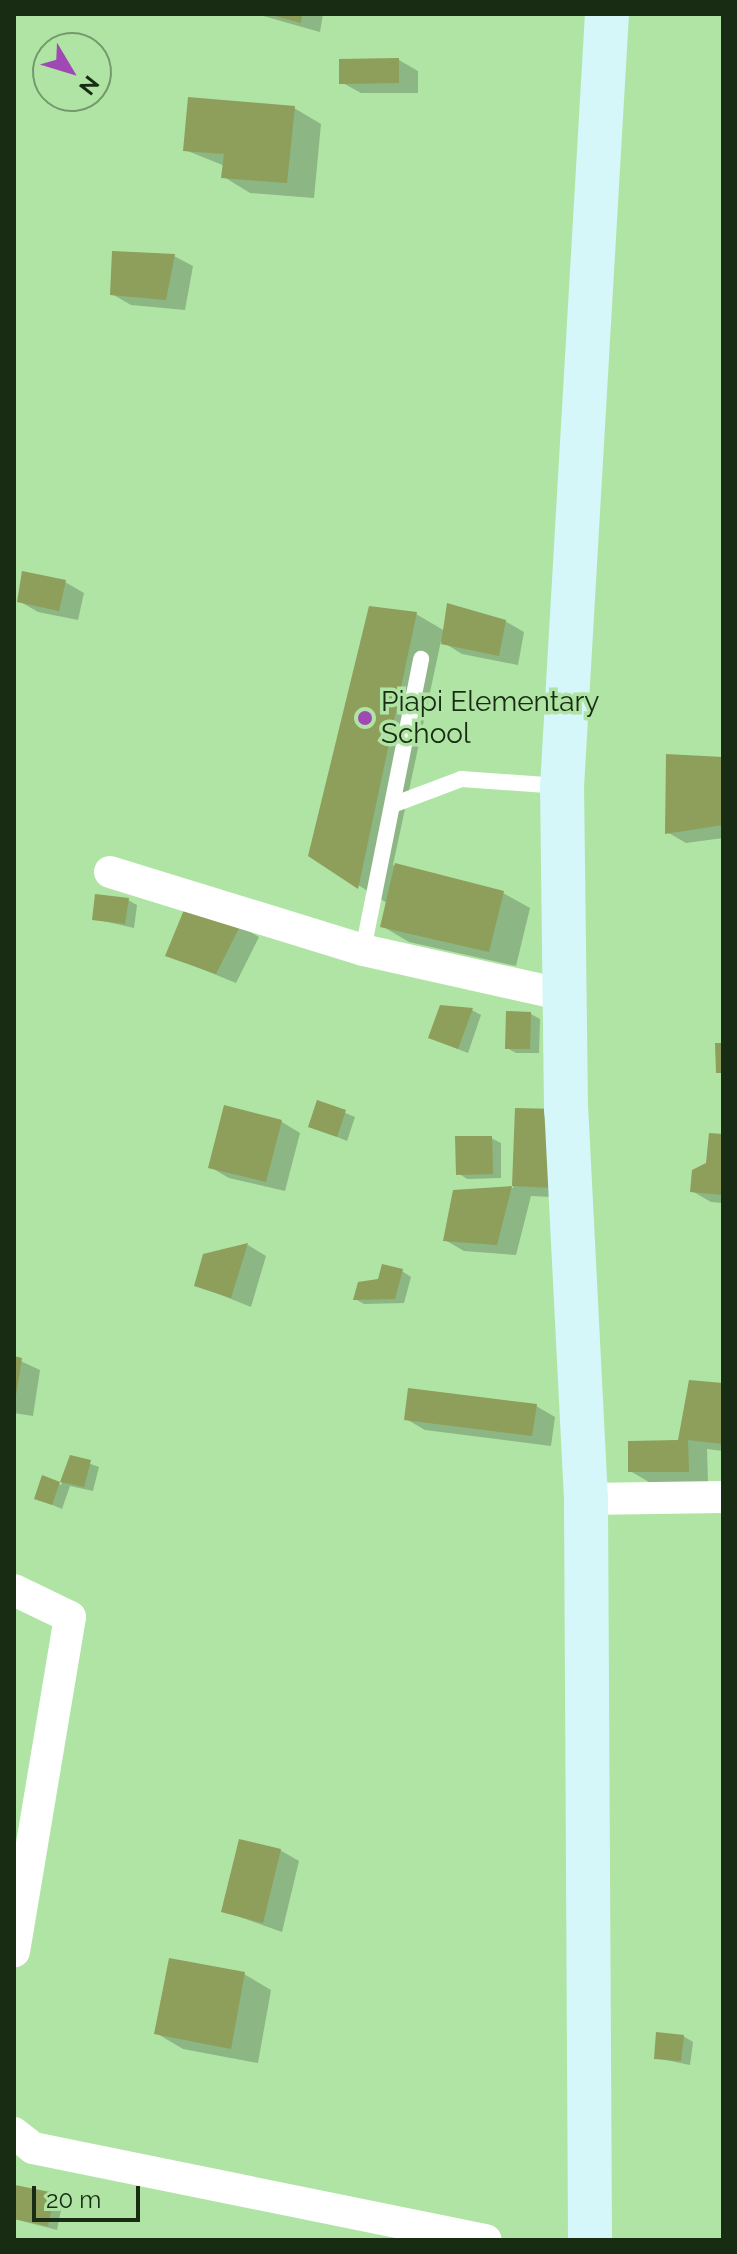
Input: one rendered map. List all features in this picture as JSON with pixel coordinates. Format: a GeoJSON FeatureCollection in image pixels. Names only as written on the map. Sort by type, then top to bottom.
{"type":"FeatureCollection","features":[{"type":"Feature","properties":{"kind":"main road"},"geometry":{"type":"LineString","coordinates":[[590,2240],[586,1499],[564,995],[562,787],[607,14]]}},
{"type":"Feature","properties":{"kind":"street"},"geometry":{"type":"LineString","coordinates":[[110,872],[363,950],[564,995]]}},
{"type":"Feature","properties":{"kind":"street"},"geometry":{"type":"LineString","coordinates":[[586,1499],[723,1497]]}},
{"type":"Feature","properties":{"kind":"street"},"geometry":{"type":"LineString","coordinates":[[14,1590],[70,1617],[14,1951]]}},
{"type":"Feature","properties":{"kind":"street"},"geometry":{"type":"LineString","coordinates":[[14,2133],[33,2148],[378,2229],[486,2240]]}},
{"type":"Feature","properties":{"kind":"lane"},"geometry":{"type":"LineString","coordinates":[[363,950],[395,804],[421,659]]}},
{"type":"Feature","properties":{"kind":"lane"},"geometry":{"type":"LineString","coordinates":[[395,804],[461,779],[562,787]]}},
{"type":"Feature","properties":{"kind":"building"},"geometry":{"type":"Polygon","coordinates":[[[268,14],[302,14],[301,23],[268,14]]]}},
{"type":"Feature","properties":{"kind":"building"},"geometry":{"type":"Polygon","coordinates":[[[399,58],[399,83],[339,84],[339,59],[399,58]]]}},
{"type":"Feature","properties":{"kind":"building"},"geometry":{"type":"Polygon","coordinates":[[[188,97],[295,106],[287,183],[221,178],[224,154],[183,151],[188,97]]]}},
{"type":"Feature","properties":{"kind":"building"},"geometry":{"type":"Polygon","coordinates":[[[112,251],[175,254],[166,300],[110,295],[112,251]]]}},
{"type":"Feature","properties":{"kind":"building"},"geometry":{"type":"Polygon","coordinates":[[[22,571],[66,580],[59,611],[17,602],[22,571]]]}},
{"type":"Feature","properties":{"kind":"building"},"geometry":{"type":"Polygon","coordinates":[[[447,603],[506,620],[499,656],[441,644],[447,603]]]}},
{"type":"Feature","properties":{"kind":"building"},"geometry":{"type":"Polygon","coordinates":[[[369,606],[417,612],[358,889],[308,856],[369,606]]]}},
{"type":"Feature","properties":{"kind":"building"},"geometry":{"type":"Polygon","coordinates":[[[666,754],[723,757],[723,825],[665,834],[666,754]]]}},
{"type":"Feature","properties":{"kind":"building"},"geometry":{"type":"Polygon","coordinates":[[[395,863],[504,891],[489,952],[380,927],[395,863]]]}},
{"type":"Feature","properties":{"kind":"building"},"geometry":{"type":"Polygon","coordinates":[[[95,894],[129,898],[125,924],[92,920],[95,894]]]}},
{"type":"Feature","properties":{"kind":"building"},"geometry":{"type":"Polygon","coordinates":[[[186,905],[241,924],[216,974],[165,956],[186,905]]]}},
{"type":"Feature","properties":{"kind":"building"},"geometry":{"type":"Polygon","coordinates":[[[440,1005],[473,1008],[458,1049],[428,1038],[440,1005]]]}},
{"type":"Feature","properties":{"kind":"building"},"geometry":{"type":"Polygon","coordinates":[[[506,1011],[531,1012],[530,1049],[505,1049],[506,1011]]]}},
{"type":"Feature","properties":{"kind":"building"},"geometry":{"type":"Polygon","coordinates":[[[715,1043],[723,1043],[723,1073],[716,1073],[715,1043]]]}},
{"type":"Feature","properties":{"kind":"building"},"geometry":{"type":"Polygon","coordinates":[[[317,1100],[346,1110],[337,1137],[308,1127],[317,1100]]]}},
{"type":"Feature","properties":{"kind":"building"},"geometry":{"type":"Polygon","coordinates":[[[224,1105],[282,1120],[266,1182],[208,1168],[224,1105]]]}},
{"type":"Feature","properties":{"kind":"building"},"geometry":{"type":"Polygon","coordinates":[[[515,1108],[558,1109],[554,1188],[512,1186],[515,1108]]]}},
{"type":"Feature","properties":{"kind":"building"},"geometry":{"type":"Polygon","coordinates":[[[709,1133],[723,1134],[723,1195],[690,1192],[692,1170],[706,1163],[709,1133]]]}},
{"type":"Feature","properties":{"kind":"building"},"geometry":{"type":"Polygon","coordinates":[[[455,1136],[492,1136],[493,1174],[456,1175],[455,1136]]]}},
{"type":"Feature","properties":{"kind":"building"},"geometry":{"type":"Polygon","coordinates":[[[512,1186],[497,1245],[443,1241],[453,1190],[512,1186]]]}},
{"type":"Feature","properties":{"kind":"building"},"geometry":{"type":"Polygon","coordinates":[[[248,1243],[231,1298],[194,1286],[203,1254],[248,1243]]]}},
{"type":"Feature","properties":{"kind":"building"},"geometry":{"type":"Polygon","coordinates":[[[382,1264],[403,1269],[395,1299],[353,1300],[358,1282],[378,1279],[382,1264]]]}},
{"type":"Feature","properties":{"kind":"building"},"geometry":{"type":"Polygon","coordinates":[[[14,1356],[22,1358],[16,1395],[14,1394],[14,1356]]]}},
{"type":"Feature","properties":{"kind":"building"},"geometry":{"type":"Polygon","coordinates":[[[689,1380],[723,1383],[723,1444],[688,1440],[689,1472],[628,1472],[628,1441],[678,1440],[689,1380]]]}},
{"type":"Feature","properties":{"kind":"building"},"geometry":{"type":"Polygon","coordinates":[[[408,1388],[537,1404],[532,1436],[404,1420],[408,1388]]]}},
{"type":"Feature","properties":{"kind":"building"},"geometry":{"type":"Polygon","coordinates":[[[70,1455],[91,1460],[84,1487],[60,1482],[70,1455]]]}},
{"type":"Feature","properties":{"kind":"building"},"geometry":{"type":"Polygon","coordinates":[[[42,1475],[60,1482],[52,1505],[34,1499],[42,1475]]]}},
{"type":"Feature","properties":{"kind":"building"},"geometry":{"type":"Polygon","coordinates":[[[239,1839],[281,1849],[263,1923],[221,1912],[239,1839]]]}},
{"type":"Feature","properties":{"kind":"building"},"geometry":{"type":"Polygon","coordinates":[[[169,1958],[245,1972],[231,2049],[154,2034],[169,1958]]]}},
{"type":"Feature","properties":{"kind":"building"},"geometry":{"type":"Polygon","coordinates":[[[656,2032],[684,2035],[681,2061],[654,2059],[656,2032]]]}},
{"type":"Feature","properties":{"kind":"building"},"geometry":{"type":"Polygon","coordinates":[[[15,2185],[55,2193],[48,2226],[14,2219],[15,2185]]]}},
{"type":"Feature","properties":{"kind":"place","name":"Piapi Elementary School"},"geometry":{"type":"Point","coordinates":[365,718]}}]}
